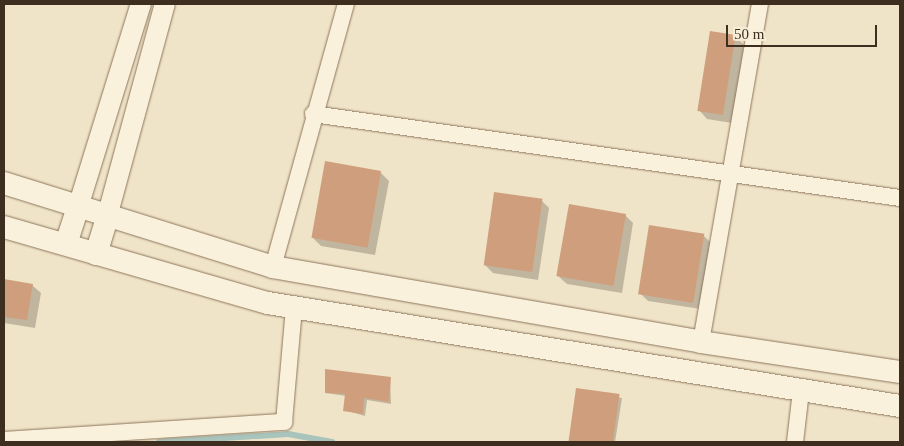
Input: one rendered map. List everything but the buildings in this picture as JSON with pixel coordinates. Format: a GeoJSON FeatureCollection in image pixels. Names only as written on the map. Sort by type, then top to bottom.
{"type":"FeatureCollection","features":[{"type":"Feature","properties":{"kind":"main road"},"geometry":{"type":"LineString","coordinates":[[4,184],[273,267],[701,342],[900,372]]}},
{"type":"Feature","properties":{"kind":"main road"},"geometry":{"type":"LineString","coordinates":[[66,244],[78,207]]}},
{"type":"Feature","properties":{"kind":"main road"},"geometry":{"type":"LineString","coordinates":[[96,254],[108,217]]}},
{"type":"Feature","properties":{"kind":"main road"},"geometry":{"type":"LineString","coordinates":[[4,227],[294,308],[900,406]]}},
{"type":"Feature","properties":{"kind":"street"},"geometry":{"type":"LineString","coordinates":[[78,207],[141,4]]}},
{"type":"Feature","properties":{"kind":"street"},"geometry":{"type":"LineString","coordinates":[[108,217],[165,4]]}},
{"type":"Feature","properties":{"kind":"street"},"geometry":{"type":"LineString","coordinates":[[273,267],[312,114],[346,4]]}},
{"type":"Feature","properties":{"kind":"street"},"geometry":{"type":"LineString","coordinates":[[701,342],[760,4]]}},
{"type":"Feature","properties":{"kind":"street"},"geometry":{"type":"LineString","coordinates":[[312,114],[900,198]]}},
{"type":"Feature","properties":{"kind":"street"},"geometry":{"type":"LineString","coordinates":[[4,440],[284,422],[294,308]]}},
{"type":"Feature","properties":{"kind":"street"},"geometry":{"type":"LineString","coordinates":[[795,442],[802,391]]}},
{"type":"Feature","properties":{"kind":"waterway"},"geometry":{"type":"LineString","coordinates":[[159,442],[288,434],[332,442]]}}]}
